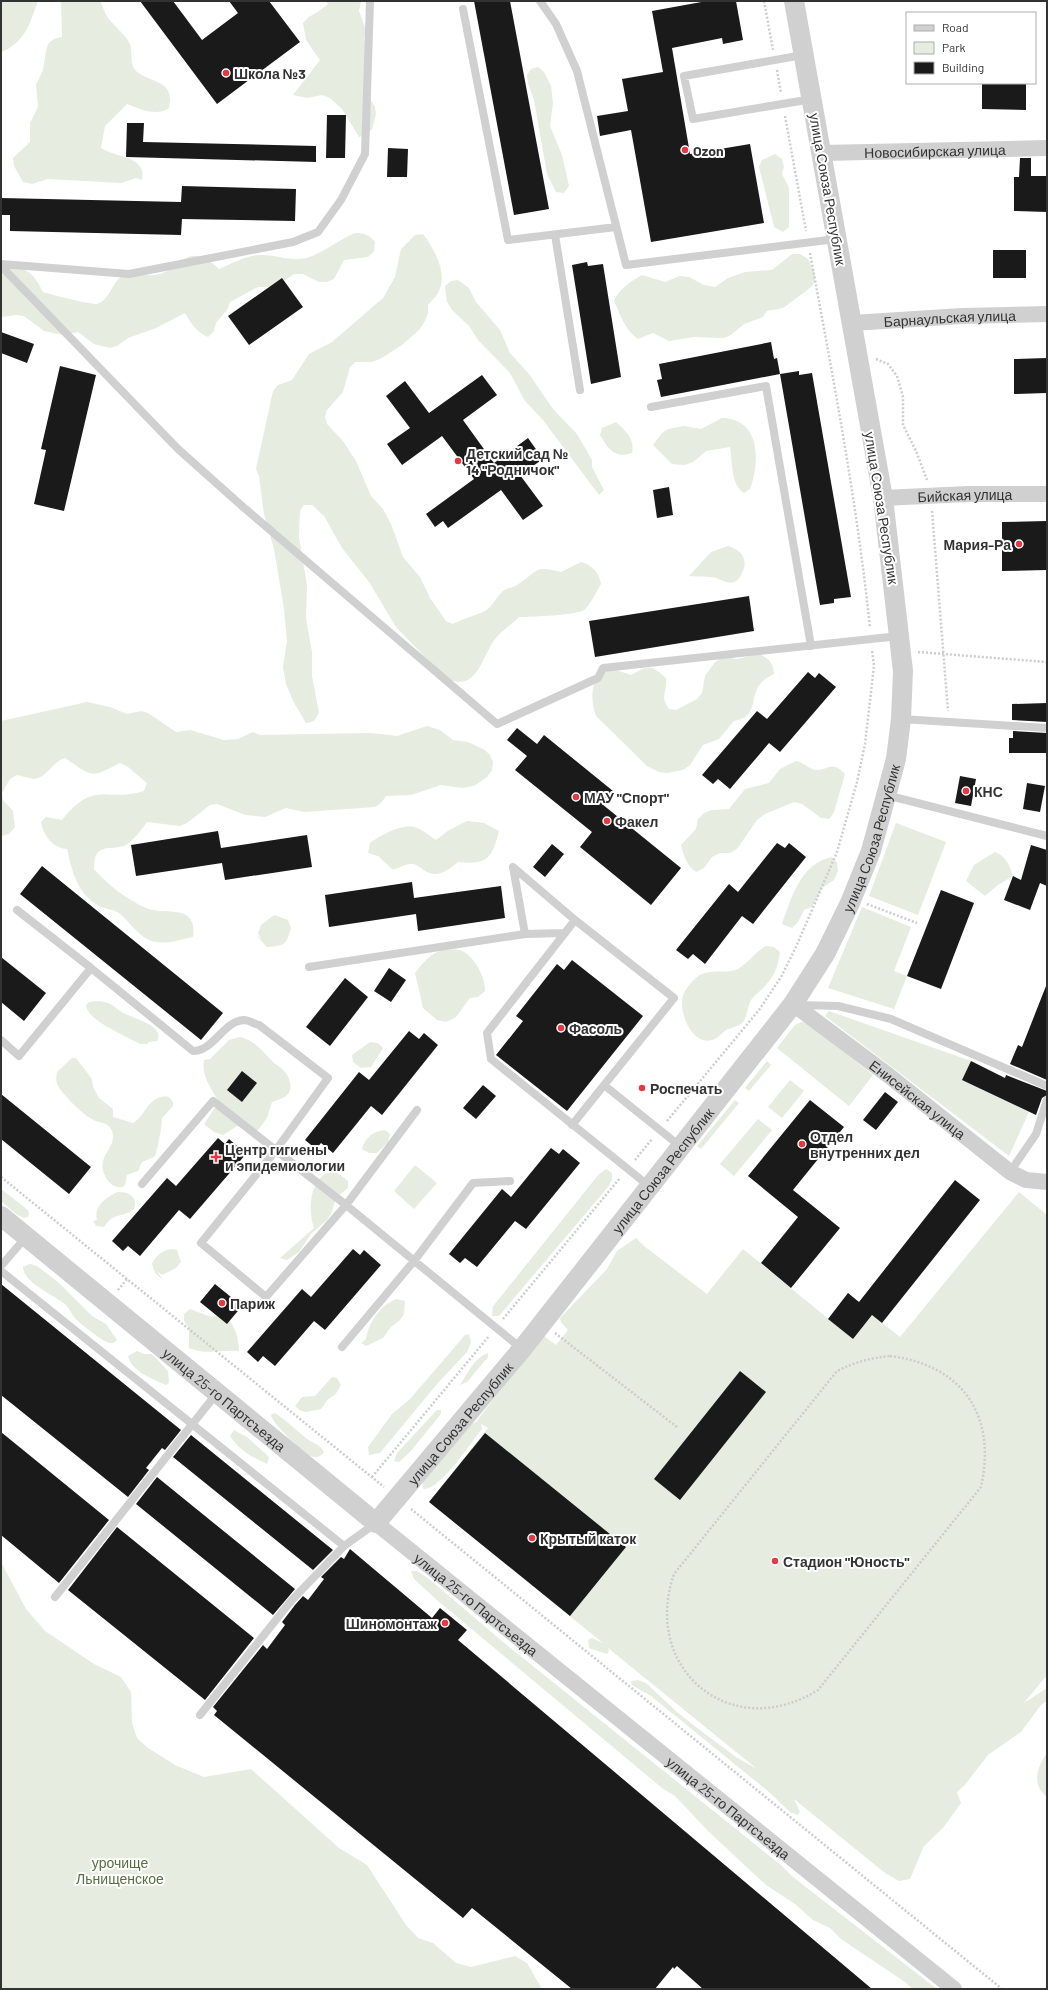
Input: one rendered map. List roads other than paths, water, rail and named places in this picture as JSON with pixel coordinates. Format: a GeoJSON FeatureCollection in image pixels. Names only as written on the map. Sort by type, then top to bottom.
{"type":"FeatureCollection","features":[{"type":"Feature","properties":{"kind":"street","name":"улица Союза Республик"},"geometry":{"type":"LineString","coordinates":[[376,1524],[522,1348],[649,1186],[682,1147],[793,1004],[825,954],[852,898],[871,851],[896,759],[901,719],[903,671],[901,643],[883,498],[794,1]]}},
{"type":"Feature","properties":{"kind":"street","name":"Новосибирская улица"},"geometry":{"type":"LineString","coordinates":[[822,153],[1047,148]]}},
{"type":"Feature","properties":{"kind":"street","name":"Барнаульская улица"},"geometry":{"type":"LineString","coordinates":[[852,323],[962,316],[1047,314]]}},
{"type":"Feature","properties":{"kind":"street","name":"Бийская улица"},"geometry":{"type":"LineString","coordinates":[[883,498],[930,495],[1047,494]]}},
{"type":"Feature","properties":{"kind":"street","name":"Енисейская улица"},"geometry":{"type":"LineString","coordinates":[[793,1004],[888,1075],[1010,1172],[1026,1180],[1047,1182]]}},
{"type":"Feature","properties":{"kind":"street","name":"улица 25-го Партсъезда"},"geometry":{"type":"LineString","coordinates":[[1,1216],[376,1524],[954,1989]]}},
{"type":"Feature","properties":{"kind":"lane"},"geometry":{"type":"LineString","coordinates":[[1,265],[129,274],[293,242],[318,232],[341,200],[365,154],[370,1]]}},
{"type":"Feature","properties":{"kind":"lane"},"geometry":{"type":"LineString","coordinates":[[540,1],[556,24],[577,71],[626,265],[809,244],[837,239]]}},
{"type":"Feature","properties":{"kind":"lane"},"geometry":{"type":"LineString","coordinates":[[463,9],[508,240],[555,236],[616,227]]}},
{"type":"Feature","properties":{"kind":"lane"},"geometry":{"type":"LineString","coordinates":[[804,55],[684,76],[693,119],[812,99]]}},
{"type":"Feature","properties":{"kind":"lane"},"geometry":{"type":"LineString","coordinates":[[555,236],[580,390]]}},
{"type":"Feature","properties":{"kind":"lane"},"geometry":{"type":"LineString","coordinates":[[1,265],[178,449],[242,506],[497,724],[598,678],[603,668],[871,639],[901,643]]}},
{"type":"Feature","properties":{"kind":"lane"},"geometry":{"type":"LineString","coordinates":[[651,407],[766,386],[811,646]]}},
{"type":"Feature","properties":{"kind":"lane"},"geometry":{"type":"LineString","coordinates":[[901,719],[1047,728]]}},
{"type":"Feature","properties":{"kind":"lane"},"geometry":{"type":"LineString","coordinates":[[886,795],[1047,836]]}},
{"type":"Feature","properties":{"kind":"lane"},"geometry":{"type":"LineString","coordinates":[[525,934],[513,867],[575,920],[674,998],[572,1125]]}},
{"type":"Feature","properties":{"kind":"lane"},"geometry":{"type":"LineString","coordinates":[[17,910],[194,1051],[204,1049],[232,1024],[246,1020],[264,1029],[328,1078],[276,1150],[201,1243],[266,1297],[346,1205],[417,1110]]}},
{"type":"Feature","properties":{"kind":"lane"},"geometry":{"type":"LineString","coordinates":[[575,920],[487,1033],[491,1059],[649,1186]]}},
{"type":"Feature","properties":{"kind":"lane"},"geometry":{"type":"LineString","coordinates":[[309,967],[525,934],[565,933]]}},
{"type":"Feature","properties":{"kind":"lane"},"geometry":{"type":"LineString","coordinates":[[1,1040],[19,1056],[91,968]]}},
{"type":"Feature","properties":{"kind":"lane"},"geometry":{"type":"LineString","coordinates":[[793,1004],[838,1006],[891,1019],[1047,1086]]}},
{"type":"Feature","properties":{"kind":"lane"},"geometry":{"type":"LineString","coordinates":[[604,1085],[682,1147]]}},
{"type":"Feature","properties":{"kind":"lane"},"geometry":{"type":"LineString","coordinates":[[1010,1172],[1036,1134],[1047,1100]]}},
{"type":"Feature","properties":{"kind":"lane"},"geometry":{"type":"LineString","coordinates":[[142,1184],[213,1101],[346,1205],[522,1348]]}},
{"type":"Feature","properties":{"kind":"lane"},"geometry":{"type":"LineString","coordinates":[[342,1347],[414,1261],[473,1183],[510,1181]]}},
{"type":"Feature","properties":{"kind":"lane"},"geometry":{"type":"LineString","coordinates":[[1,1266],[26,1237]]}},
{"type":"Feature","properties":{"kind":"lane"},"geometry":{"type":"LineString","coordinates":[[1,1271],[344,1546]]}},
{"type":"Feature","properties":{"kind":"lane"},"geometry":{"type":"LineString","coordinates":[[54,1597],[217,1393]]}},
{"type":"Feature","properties":{"kind":"lane"},"geometry":{"type":"LineString","coordinates":[[200,1715],[291,1601],[344,1546],[376,1524]]}},
{"type":"Feature","properties":{"kind":"place","name":"Школа №3"},"geometry":{"type":"Point","coordinates":[226,73]}},
{"type":"Feature","properties":{"kind":"place","name":"Ozon"},"geometry":{"type":"Point","coordinates":[685,150]}},
{"type":"Feature","properties":{"kind":"place","name":"Детский сад № 14 \"Родничок\""},"geometry":{"type":"Point","coordinates":[458,461]}},
{"type":"Feature","properties":{"kind":"place","name":"Мария-Ра"},"geometry":{"type":"Point","coordinates":[1019,544]}},
{"type":"Feature","properties":{"kind":"place","name":"КНС"},"geometry":{"type":"Point","coordinates":[966,791]}},
{"type":"Feature","properties":{"kind":"place","name":"МАУ \"Спорт\""},"geometry":{"type":"Point","coordinates":[576,797]}},
{"type":"Feature","properties":{"kind":"place","name":"Факел"},"geometry":{"type":"Point","coordinates":[607,821]}},
{"type":"Feature","properties":{"kind":"place","name":"Фасоль"},"geometry":{"type":"Point","coordinates":[561,1028]}},
{"type":"Feature","properties":{"kind":"place","name":"Роспечать"},"geometry":{"type":"Point","coordinates":[642,1088]}},
{"type":"Feature","properties":{"kind":"place","name":"Отдел внутренних дел"},"geometry":{"type":"Point","coordinates":[802,1144]}},
{"type":"Feature","properties":{"kind":"place","name":"Центр гигиены и эпидемиологии"},"geometry":{"type":"Point","coordinates":[216,1157]}},
{"type":"Feature","properties":{"kind":"place","name":"Париж"},"geometry":{"type":"Point","coordinates":[222,1303]}},
{"type":"Feature","properties":{"kind":"place","name":"Крытый каток"},"geometry":{"type":"Point","coordinates":[532,1538]}},
{"type":"Feature","properties":{"kind":"place","name":"Стадион \"Юность\""},"geometry":{"type":"Point","coordinates":[775,1561]}},
{"type":"Feature","properties":{"kind":"place","name":"Шиномонтаж"},"geometry":{"type":"Point","coordinates":[445,1623]}},
{"type":"Feature","properties":{"kind":"park label","name":"урочище Льнищенское"},"geometry":{"type":"Point","coordinates":[120,1870]}}]}
